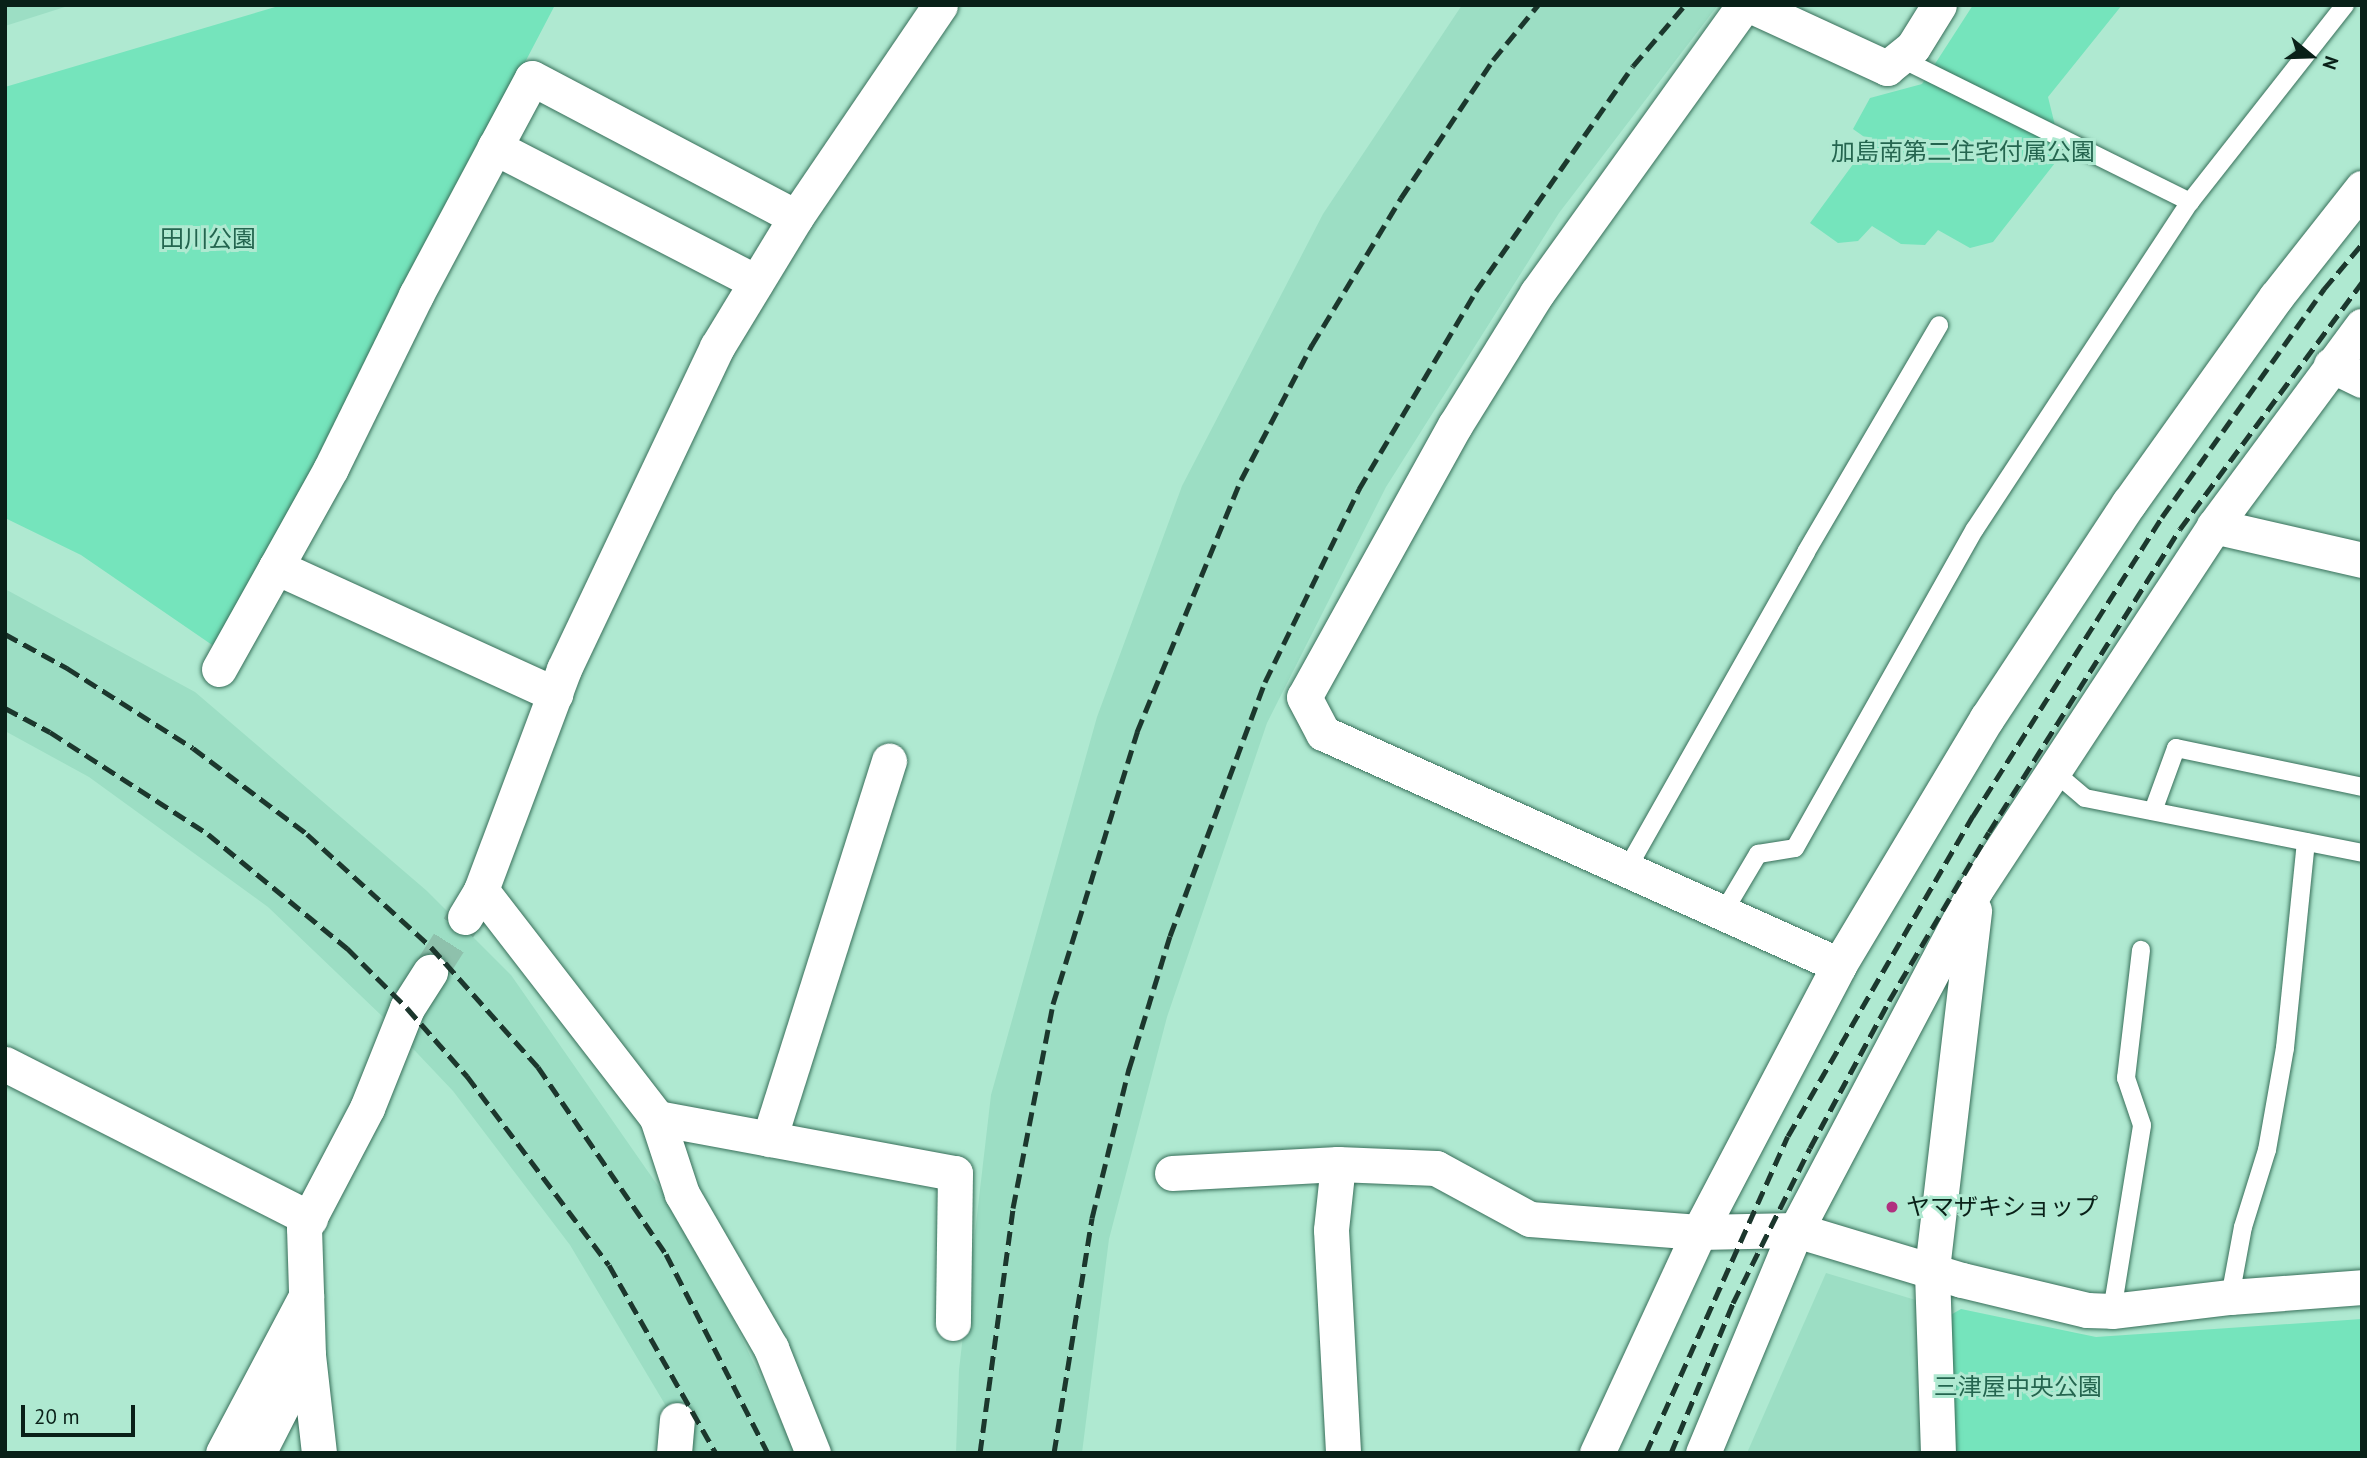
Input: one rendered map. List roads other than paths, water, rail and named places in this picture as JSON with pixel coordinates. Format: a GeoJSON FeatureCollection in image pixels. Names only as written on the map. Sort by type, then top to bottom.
{"type":"FeatureCollection","features":[{"type":"Feature","properties":{"kind":"street"},"geometry":{"type":"LineString","coordinates":[[813,1453],[771,1348],[682,1194],[657,1118],[473,904],[555,694],[717,348],[796,217],[940,5]]}},
{"type":"Feature","properties":{"kind":"street"},"geometry":{"type":"LineString","coordinates":[[1744,5],[1537,293],[1455,425],[1304,697],[1323,733],[1839,965]]}},
{"type":"Feature","properties":{"kind":"street"},"geometry":{"type":"LineString","coordinates":[[1750,5],[1887,68],[1913,47],[1939,5]]}},
{"type":"Feature","properties":{"kind":"street"},"geometry":{"type":"LineString","coordinates":[[219,670],[331,468],[416,295],[532,78],[796,217]]}},
{"type":"Feature","properties":{"kind":"street"},"geometry":{"type":"LineString","coordinates":[[495,147],[757,282]]}},
{"type":"Feature","properties":{"kind":"street"},"geometry":{"type":"LineString","coordinates":[[1597,1453],[1699,1232],[1839,965],[1987,718],[2129,502],[2276,297],[2362,188]]}},
{"type":"Feature","properties":{"kind":"street"},"geometry":{"type":"LineString","coordinates":[[1703,1453],[1796,1230],[1976,889],[2214,526],[2362,326]]}},
{"type":"Feature","properties":{"kind":"street"},"geometry":{"type":"LineString","coordinates":[[2331,365],[2362,380]]}},
{"type":"Feature","properties":{"kind":"street"},"geometry":{"type":"LineString","coordinates":[[2214,526],[2362,560]]}},
{"type":"Feature","properties":{"kind":"street"},"geometry":{"type":"LineString","coordinates":[[276,568],[555,694]]}},
{"type":"Feature","properties":{"kind":"street"},"geometry":{"type":"LineString","coordinates":[[769,1139],[889,761]]}},
{"type":"Feature","properties":{"kind":"street"},"geometry":{"type":"LineString","coordinates":[[1938,1453],[1932,1269],[1976,889]]}},
{"type":"Feature","properties":{"kind":"street"},"geometry":{"type":"LineString","coordinates":[[319,1453],[308,1355],[304,1228],[367,1108],[407,1008],[430,972]]}},
{"type":"Feature","properties":{"kind":"street"},"geometry":{"type":"LineString","coordinates":[[5,1064],[310,1219]]}},
{"type":"Feature","properties":{"kind":"street"},"geometry":{"type":"LineString","coordinates":[[657,1118],[955,1173],[953,1323]]}},
{"type":"Feature","properties":{"kind":"street"},"geometry":{"type":"LineString","coordinates":[[1172,1173],[1338,1164],[1436,1168],[1530,1219],[1699,1232],[1796,1230],[2087,1310],[2112,1311],[2230,1297],[2362,1287]]}},
{"type":"Feature","properties":{"kind":"street"},"geometry":{"type":"LineString","coordinates":[[1338,1164],[1331,1230],[1343,1453]]}},
{"type":"Feature","properties":{"kind":"street"},"geometry":{"type":"LineString","coordinates":[[223,1453],[308,1293]]}},
{"type":"Feature","properties":{"kind":"street"},"geometry":{"type":"LineString","coordinates":[[258,1453],[308,1355]]}},
{"type":"Feature","properties":{"kind":"lane"},"geometry":{"type":"LineString","coordinates":[[1723,913],[1758,854],[1795,848],[1975,529],[2190,202],[2345,5]]}},
{"type":"Feature","properties":{"kind":"lane"},"geometry":{"type":"LineString","coordinates":[[1899,58],[2190,202]]}},
{"type":"Feature","properties":{"kind":"lane"},"geometry":{"type":"LineString","coordinates":[[1627,869],[1806,552],[1939,325]]}},
{"type":"Feature","properties":{"kind":"lane"},"geometry":{"type":"LineString","coordinates":[[2153,811],[2176,748],[2362,788]]}},
{"type":"Feature","properties":{"kind":"lane"},"geometry":{"type":"LineString","coordinates":[[2052,770],[2085,798],[2362,853]]}},
{"type":"Feature","properties":{"kind":"lane"},"geometry":{"type":"LineString","coordinates":[[2230,1297],[2243,1227],[2267,1150],[2283,1061],[2306,842]]}},
{"type":"Feature","properties":{"kind":"lane"},"geometry":{"type":"LineString","coordinates":[[2112,1311],[2142,1125],[2126,1078],[2141,950]]}},
{"type":"Feature","properties":{"kind":"tunnel"},"geometry":{"type":"LineString","coordinates":[[430,972],[465,917]]}},
{"type":"Feature","properties":{"kind":"railway"},"geometry":{"type":"LineString","coordinates":[[980,1453],[1013,1208],[1053,1004],[1137,732],[1241,480],[1312,345],[1401,198],[1493,60],[1538,5]]}},
{"type":"Feature","properties":{"kind":"railway"},"geometry":{"type":"LineString","coordinates":[[1054,1453],[1092,1218],[1129,1069],[1170,936],[1265,682],[1359,489],[1476,291],[1633,66],[1685,5]]}},
{"type":"Feature","properties":{"kind":"railway"},"geometry":{"type":"LineString","coordinates":[[1646,1453],[1788,1136],[1973,816],[2162,517],[2324,289],[2362,244]]}},
{"type":"Feature","properties":{"kind":"railway"},"geometry":{"type":"LineString","coordinates":[[1671,1453],[1733,1303],[1810,1148],[1889,1001],[1989,832],[2180,529],[2362,282]]}},
{"type":"Feature","properties":{"kind":"railway"},"geometry":{"type":"LineString","coordinates":[[5,634],[67,668],[193,748],[307,834],[431,947],[538,1067],[666,1254],[768,1453]]}},
{"type":"Feature","properties":{"kind":"railway"},"geometry":{"type":"LineString","coordinates":[[5,708],[50,732],[208,834],[347,948],[407,1008],[467,1076],[609,1265],[716,1453]]}},
{"type":"Feature","properties":{"kind":"place","name":"ヤマザキショップ"},"geometry":{"type":"Point","coordinates":[1892,1207]}},
{"type":"Feature","properties":{"kind":"park label","name":"加島南第二住宅付属公園"},"geometry":{"type":"Point","coordinates":[1963,152]}},
{"type":"Feature","properties":{"kind":"park label","name":"田川公園"},"geometry":{"type":"Point","coordinates":[208,239]}},
{"type":"Feature","properties":{"kind":"park label","name":"三津屋中央公園"},"geometry":{"type":"Point","coordinates":[2018,1387]}}]}
